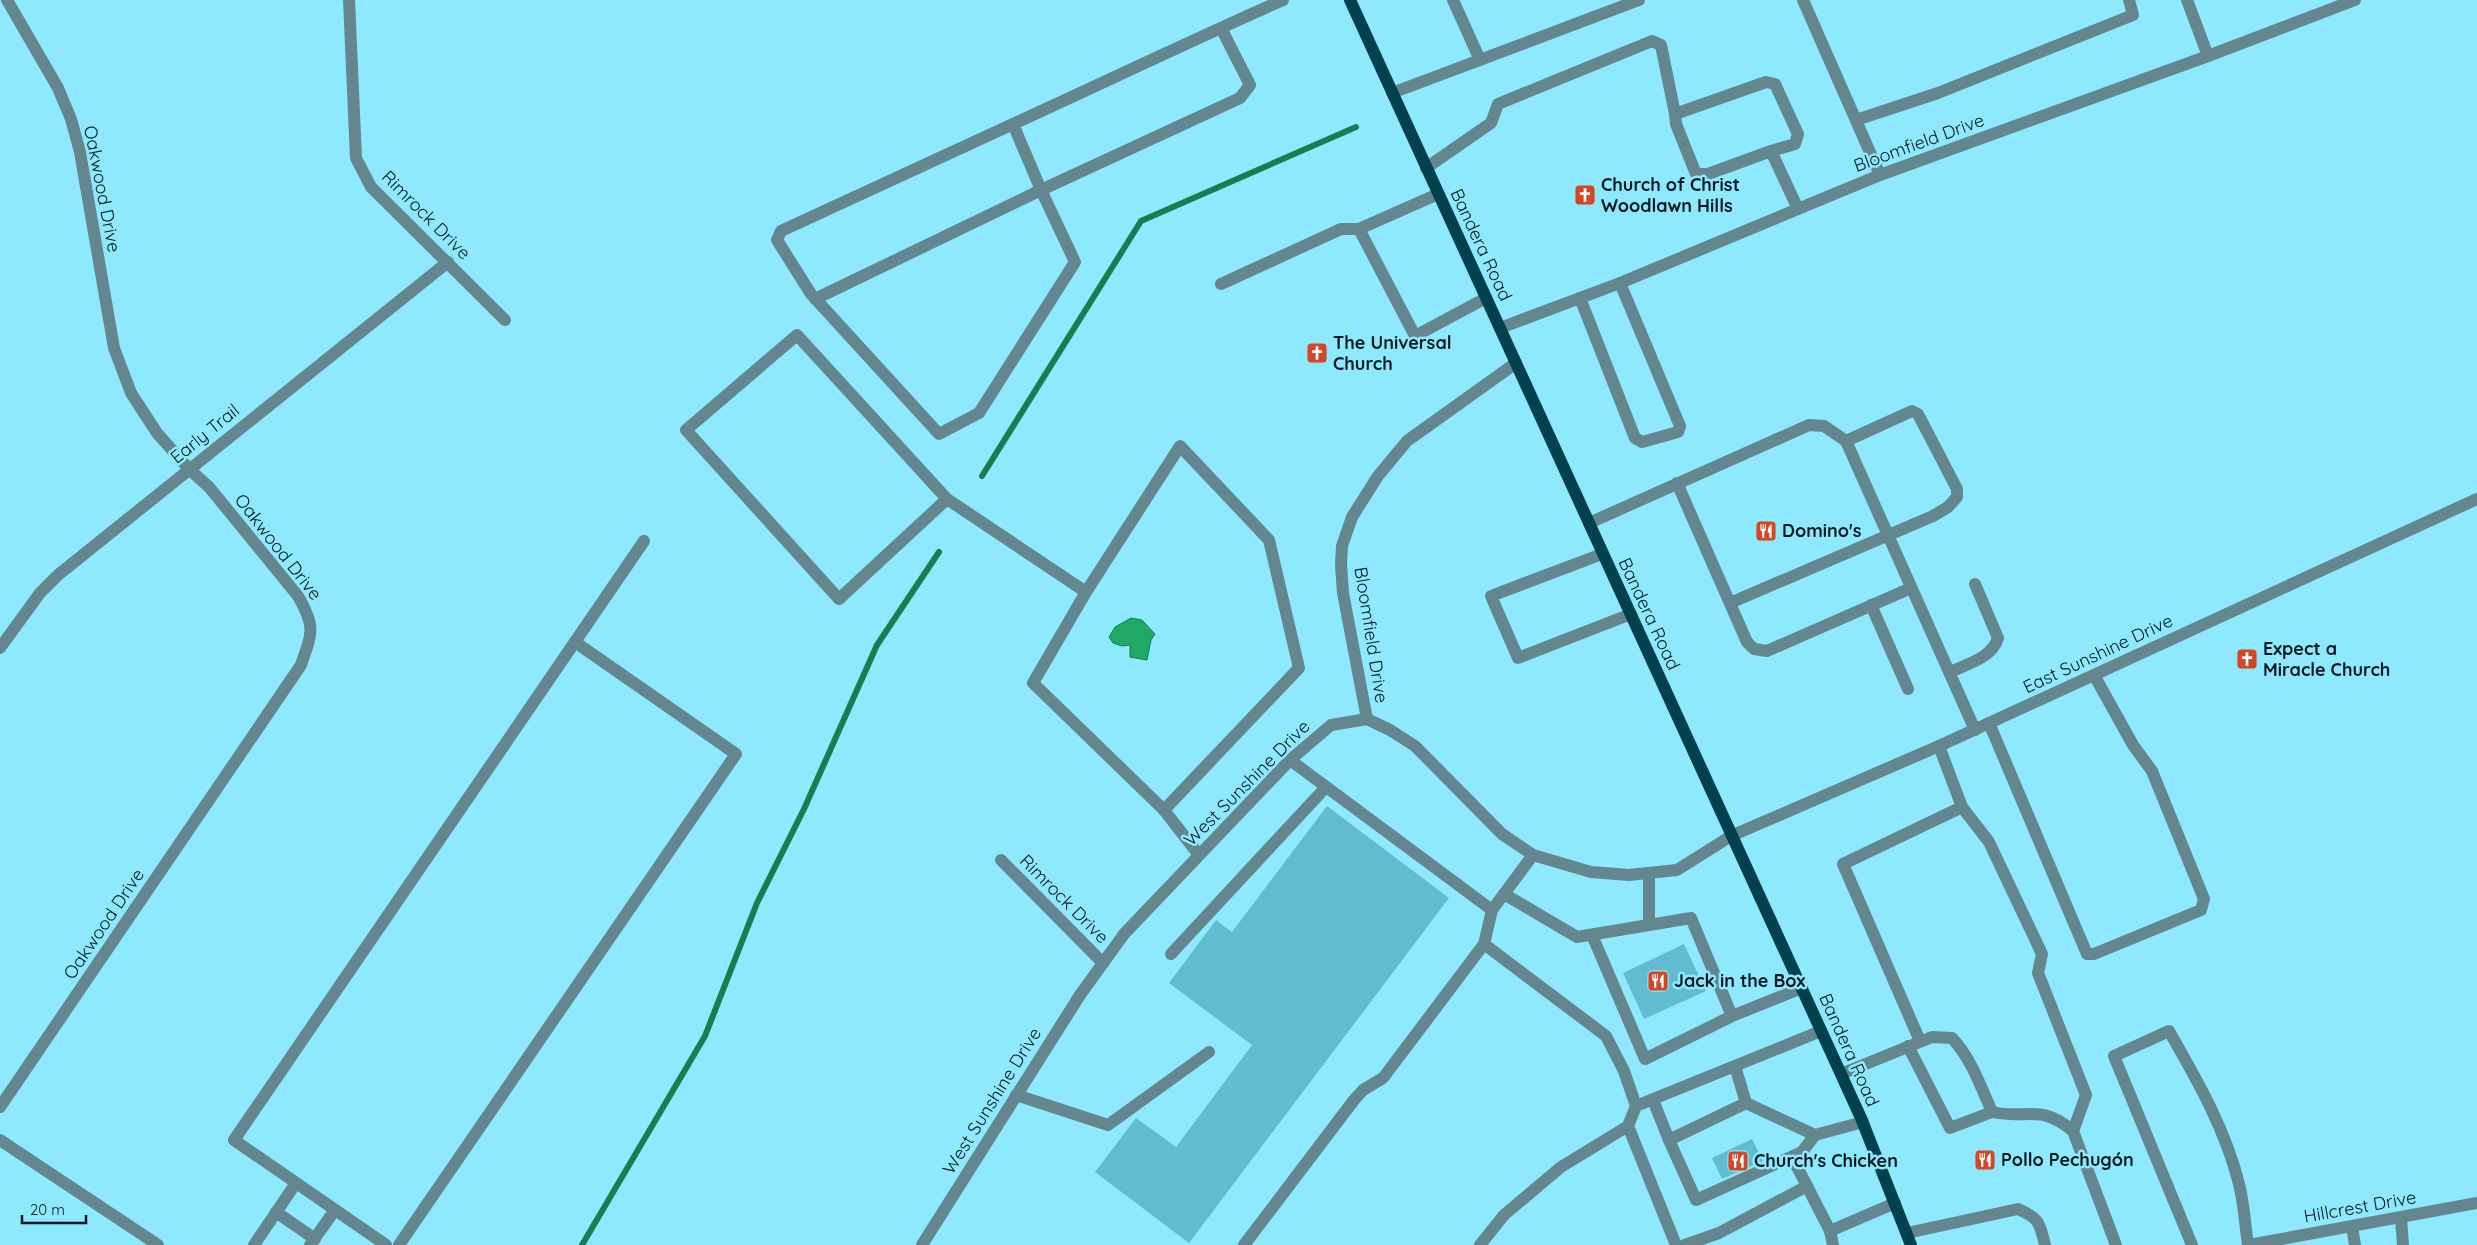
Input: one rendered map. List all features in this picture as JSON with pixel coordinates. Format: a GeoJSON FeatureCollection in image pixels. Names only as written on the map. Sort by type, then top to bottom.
{"type":"FeatureCollection","features":[{"type":"Feature","properties":{"kind":"main road","name":"Bandera Road"},"geometry":{"type":"LineString","coordinates":[[1350,0],[1863,1122],[1909,1239]]}},
{"type":"Feature","properties":{"kind":"street","name":"Oakwood Drive"},"geometry":{"type":"LineString","coordinates":[[0,1107],[301,665],[312,632],[308,613],[298,596],[209,487],[189,469],[143,413],[121,371],[108,325],[80,152],[71,119],[58,88],[7,0]]}},
{"type":"Feature","properties":{"kind":"street","name":"Rimrock Drive"},"geometry":{"type":"LineString","coordinates":[[350,0],[356,158],[371,187],[505,320]]}},
{"type":"Feature","properties":{"kind":"street"},"geometry":{"type":"LineString","coordinates":[[1013,124],[1074,262],[979,413],[939,434],[815,299],[777,240],[781,231],[1221,28],[1283,0]]}},
{"type":"Feature","properties":{"kind":"street"},"geometry":{"type":"LineString","coordinates":[[1453,0],[1480,60]]}},
{"type":"Feature","properties":{"kind":"street"},"geometry":{"type":"LineString","coordinates":[[1392,93],[1639,0]]}},
{"type":"Feature","properties":{"kind":"street"},"geometry":{"type":"LineString","coordinates":[[1803,0],[1880,175]]}},
{"type":"Feature","properties":{"kind":"street"},"geometry":{"type":"LineString","coordinates":[[1856,120],[1938,94],[2132,15],[2129,0]]}},
{"type":"Feature","properties":{"kind":"street"},"geometry":{"type":"LineString","coordinates":[[2186,0],[2208,56]]}},
{"type":"Feature","properties":{"kind":"street","name":"Bloomfield Drive"},"geometry":{"type":"LineString","coordinates":[[1500,328],[1620,283],[1880,175],[2208,56],[2355,0]]}},
{"type":"Feature","properties":{"kind":"street"},"geometry":{"type":"LineString","coordinates":[[815,299],[1041,190],[1240,98],[1250,84],[1221,28]]}},
{"type":"Feature","properties":{"kind":"street"},"geometry":{"type":"LineString","coordinates":[[1426,168],[1491,123],[1498,104],[1652,41],[1661,46],[1676,124],[1696,174],[1708,174],[1795,144],[1798,134],[1775,84],[1766,82],[1675,114]]}},
{"type":"Feature","properties":{"kind":"street"},"geometry":{"type":"LineString","coordinates":[[1771,152],[1798,209]]}},
{"type":"Feature","properties":{"kind":"street"},"geometry":{"type":"LineString","coordinates":[[1220,284],[1341,229],[1359,229],[1438,194]]}},
{"type":"Feature","properties":{"kind":"street"},"geometry":{"type":"LineString","coordinates":[[1359,229],[1415,336],[1486,298]]}},
{"type":"Feature","properties":{"kind":"street","name":"Early Trail"},"geometry":{"type":"LineString","coordinates":[[0,648],[40,593],[58,575],[448,262]]}},
{"type":"Feature","properties":{"kind":"street"},"geometry":{"type":"LineString","coordinates":[[1580,298],[1635,438],[1642,442],[1678,432],[1680,426],[1620,283]]}},
{"type":"Feature","properties":{"kind":"street"},"geometry":{"type":"LineString","coordinates":[[947,499],[839,598],[686,430],[797,335],[947,499],[1086,592]]}},
{"type":"Feature","properties":{"kind":"street","name":"Bloomfield Drive"},"geometry":{"type":"LineString","coordinates":[[1367,719],[1343,593],[1342,546],[1352,517],[1378,476],[1407,441],[1516,363]]}},
{"type":"Feature","properties":{"kind":"street"},"geometry":{"type":"LineString","coordinates":[[1730,603],[1948,507],[1957,497],[1957,489],[1918,414],[1912,411],[1846,441]]}},
{"type":"Feature","properties":{"kind":"street"},"geometry":{"type":"LineString","coordinates":[[1589,523],[1809,425],[1824,426],[1846,441],[1975,730]]}},
{"type":"Feature","properties":{"kind":"street"},"geometry":{"type":"LineString","coordinates":[[1164,810],[1299,668],[1269,540],[1180,446],[1086,592],[1033,684],[1164,810],[1200,855]]}},
{"type":"Feature","properties":{"kind":"street"},"geometry":{"type":"LineString","coordinates":[[1676,483],[1747,642],[1754,649],[1767,652],[1911,588]]}},
{"type":"Feature","properties":{"kind":"street","name":"East Sunshine Drive"},"geometry":{"type":"LineString","coordinates":[[1731,836],[1975,730],[2477,499]]}},
{"type":"Feature","properties":{"kind":"street"},"geometry":{"type":"LineString","coordinates":[[386,1245],[234,1140],[644,540]]}},
{"type":"Feature","properties":{"kind":"street"},"geometry":{"type":"LineString","coordinates":[[1602,554],[1491,596],[1518,658],[1630,614]]}},
{"type":"Feature","properties":{"kind":"street"},"geometry":{"type":"LineString","coordinates":[[1950,672],[1988,654],[1995,648],[1998,638],[1975,584]]}},
{"type":"Feature","properties":{"kind":"street"},"geometry":{"type":"LineString","coordinates":[[1871,605],[1908,690]]}},
{"type":"Feature","properties":{"kind":"street"},"geometry":{"type":"LineString","coordinates":[[400,1245],[736,754],[575,642]]}},
{"type":"Feature","properties":{"kind":"street"},"geometry":{"type":"LineString","coordinates":[[1989,723],[2087,954],[2094,954],[2201,910],[2204,898],[2152,771],[2133,746],[2094,676]]}},
{"type":"Feature","properties":{"kind":"street"},"geometry":{"type":"LineString","coordinates":[[1367,719],[1415,746],[1502,834],[1533,855],[1591,872],[1649,874],[1677,870],[1731,836]]}},
{"type":"Feature","properties":{"kind":"street","name":"West Sunshine Drive"},"geometry":{"type":"LineString","coordinates":[[922,1245],[1016,1095],[1124,934],[1290,760],[1331,725],[1367,719]]}},
{"type":"Feature","properties":{"kind":"street"},"geometry":{"type":"LineString","coordinates":[[1939,746],[1962,807],[1989,842],[2042,954],[2038,973],[2086,1095],[2072,1132]]}},
{"type":"Feature","properties":{"kind":"street"},"geometry":{"type":"LineString","coordinates":[[1290,760],[1492,910]]}},
{"type":"Feature","properties":{"kind":"street"},"geometry":{"type":"LineString","coordinates":[[1171,954],[1326,787]]}},
{"type":"Feature","properties":{"kind":"street"},"geometry":{"type":"LineString","coordinates":[[1962,807],[1843,864],[1914,1044],[1950,1128],[1992,1112],[2004,1115],[2045,1113],[2061,1121],[2072,1132],[2116,1245]]}},
{"type":"Feature","properties":{"kind":"street"},"geometry":{"type":"LineString","coordinates":[[1244,1245],[1354,1100],[1363,1090],[1383,1078],[1484,944],[1492,910],[1533,855]]}},
{"type":"Feature","properties":{"kind":"street","name":"Rimrock Drive"},"geometry":{"type":"LineString","coordinates":[[1001,860],[1103,963]]}},
{"type":"Feature","properties":{"kind":"street"},"geometry":{"type":"LineString","coordinates":[[1649,874],[1649,925]]}},
{"type":"Feature","properties":{"kind":"street"},"geometry":{"type":"LineString","coordinates":[[1504,894],[1577,938],[1691,918],[1732,1016]]}},
{"type":"Feature","properties":{"kind":"street"},"geometry":{"type":"LineString","coordinates":[[1592,935],[1645,1059],[1732,1016],[1802,988]]}},
{"type":"Feature","properties":{"kind":"street"},"geometry":{"type":"LineString","coordinates":[[1480,1245],[1504,1215],[1561,1167],[1628,1126],[1636,1106],[1624,1071],[1606,1036],[1484,944]]}},
{"type":"Feature","properties":{"kind":"street"},"geometry":{"type":"LineString","coordinates":[[2192,1245],[2114,1056],[2170,1030],[2210,1101],[2229,1151],[2240,1186],[2248,1245]]}},
{"type":"Feature","properties":{"kind":"street"},"geometry":{"type":"LineString","coordinates":[[1636,1106],[1821,1031]]}},
{"type":"Feature","properties":{"kind":"street"},"geometry":{"type":"LineString","coordinates":[[1841,1074],[1932,1036],[1952,1038],[1959,1046],[1974,1072],[1992,1112]]}},
{"type":"Feature","properties":{"kind":"street"},"geometry":{"type":"LineString","coordinates":[[1016,1095],[1108,1125],[1208,1052]]}},
{"type":"Feature","properties":{"kind":"street"},"geometry":{"type":"LineString","coordinates":[[1735,1066],[1746,1103],[1815,1135]]}},
{"type":"Feature","properties":{"kind":"street"},"geometry":{"type":"LineString","coordinates":[[1652,1100],[1696,1200],[1802,1152],[1815,1135],[1863,1122]]}},
{"type":"Feature","properties":{"kind":"street"},"geometry":{"type":"LineString","coordinates":[[1670,1140],[1746,1103]]}},
{"type":"Feature","properties":{"kind":"street"},"geometry":{"type":"LineString","coordinates":[[1628,1126],[1676,1245]]}},
{"type":"Feature","properties":{"kind":"street"},"geometry":{"type":"LineString","coordinates":[[0,1140],[158,1245]]}},
{"type":"Feature","properties":{"kind":"street"},"geometry":{"type":"LineString","coordinates":[[1792,1157],[1830,1231],[1833,1245]]}},
{"type":"Feature","properties":{"kind":"street"},"geometry":{"type":"LineString","coordinates":[[254,1245],[296,1182]]}},
{"type":"Feature","properties":{"kind":"street"},"geometry":{"type":"LineString","coordinates":[[1685,1245],[1721,1239],[1807,1186]]}},
{"type":"Feature","properties":{"kind":"street"},"geometry":{"type":"LineString","coordinates":[[1830,1231],[1894,1203]]}},
{"type":"Feature","properties":{"kind":"street","name":"Hillcrest Drive"},"geometry":{"type":"LineString","coordinates":[[2248,1245],[2477,1203]]}},
{"type":"Feature","properties":{"kind":"street"},"geometry":{"type":"LineString","coordinates":[[1909,1239],[2018,1209],[2030,1214],[2040,1224],[2044,1245]]}},
{"type":"Feature","properties":{"kind":"street"},"geometry":{"type":"LineString","coordinates":[[276,1212],[313,1242],[335,1210]]}},
{"type":"Feature","properties":{"kind":"street"},"geometry":{"type":"LineString","coordinates":[[2401,1218],[2403,1245]]}},
{"type":"Feature","properties":{"kind":"street"},"geometry":{"type":"LineString","coordinates":[[2352,1227],[2355,1245]]}},
{"type":"Feature","properties":{"kind":"street"},"geometry":{"type":"LineString","coordinates":[[2325,1232],[2327,1245]]}},
{"type":"Feature","properties":{"kind":"shaded area"},"geometry":{"type":"Polygon","coordinates":[[[1131,618],[1142,620],[1155,634],[1151,640],[1147,660],[1130,657],[1130,645],[1122,646],[1113,643],[1109,637],[1115,627],[1131,618]]]}},
{"type":"Feature","properties":{"kind":"building"},"geometry":{"type":"Polygon","coordinates":[[[1327,806],[1449,898],[1189,1243],[1095,1172],[1136,1118],[1176,1147],[1252,1045],[1169,983],[1216,920],[1232,932],[1327,806]]]}},
{"type":"Feature","properties":{"kind":"building"},"geometry":{"type":"Polygon","coordinates":[[[1684,944],[1706,991],[1644,1019],[1623,973],[1684,944]]]}},
{"type":"Feature","properties":{"kind":"building","name":"Church's Chicken"},"geometry":{"type":"Polygon","coordinates":[[[1752,1139],[1763,1161],[1722,1179],[1712,1158],[1752,1139]]]}},
{"type":"Feature","properties":{"kind":"waterway"},"geometry":{"type":"LineString","coordinates":[[982,476],[1141,221],[1356,127]]}},
{"type":"Feature","properties":{"kind":"waterway"},"geometry":{"type":"LineString","coordinates":[[582,1245],[705,1036],[757,903],[804,809],[877,645],[939,552]]}},
{"type":"Feature","properties":{"kind":"place","name":"Church of Christ Woodlawn Hills"},"geometry":{"type":"Point","coordinates":[1585,195]}},
{"type":"Feature","properties":{"kind":"place","name":"The Universal Church"},"geometry":{"type":"Point","coordinates":[1317,353]}},
{"type":"Feature","properties":{"kind":"place","name":"Domino's"},"geometry":{"type":"Point","coordinates":[1766,531]}},
{"type":"Feature","properties":{"kind":"place","name":"Expect a Miracle Church"},"geometry":{"type":"Point","coordinates":[2247,659]}},
{"type":"Feature","properties":{"kind":"place","name":"Jack in the Box"},"geometry":{"type":"Point","coordinates":[1658,981]}},
{"type":"Feature","properties":{"kind":"place","name":"Pollo Pechugón"},"geometry":{"type":"Point","coordinates":[1985,1160]}},
{"type":"Feature","properties":{"kind":"place","name":"Church's Chicken"},"geometry":{"type":"Point","coordinates":[1738,1161]}}]}
